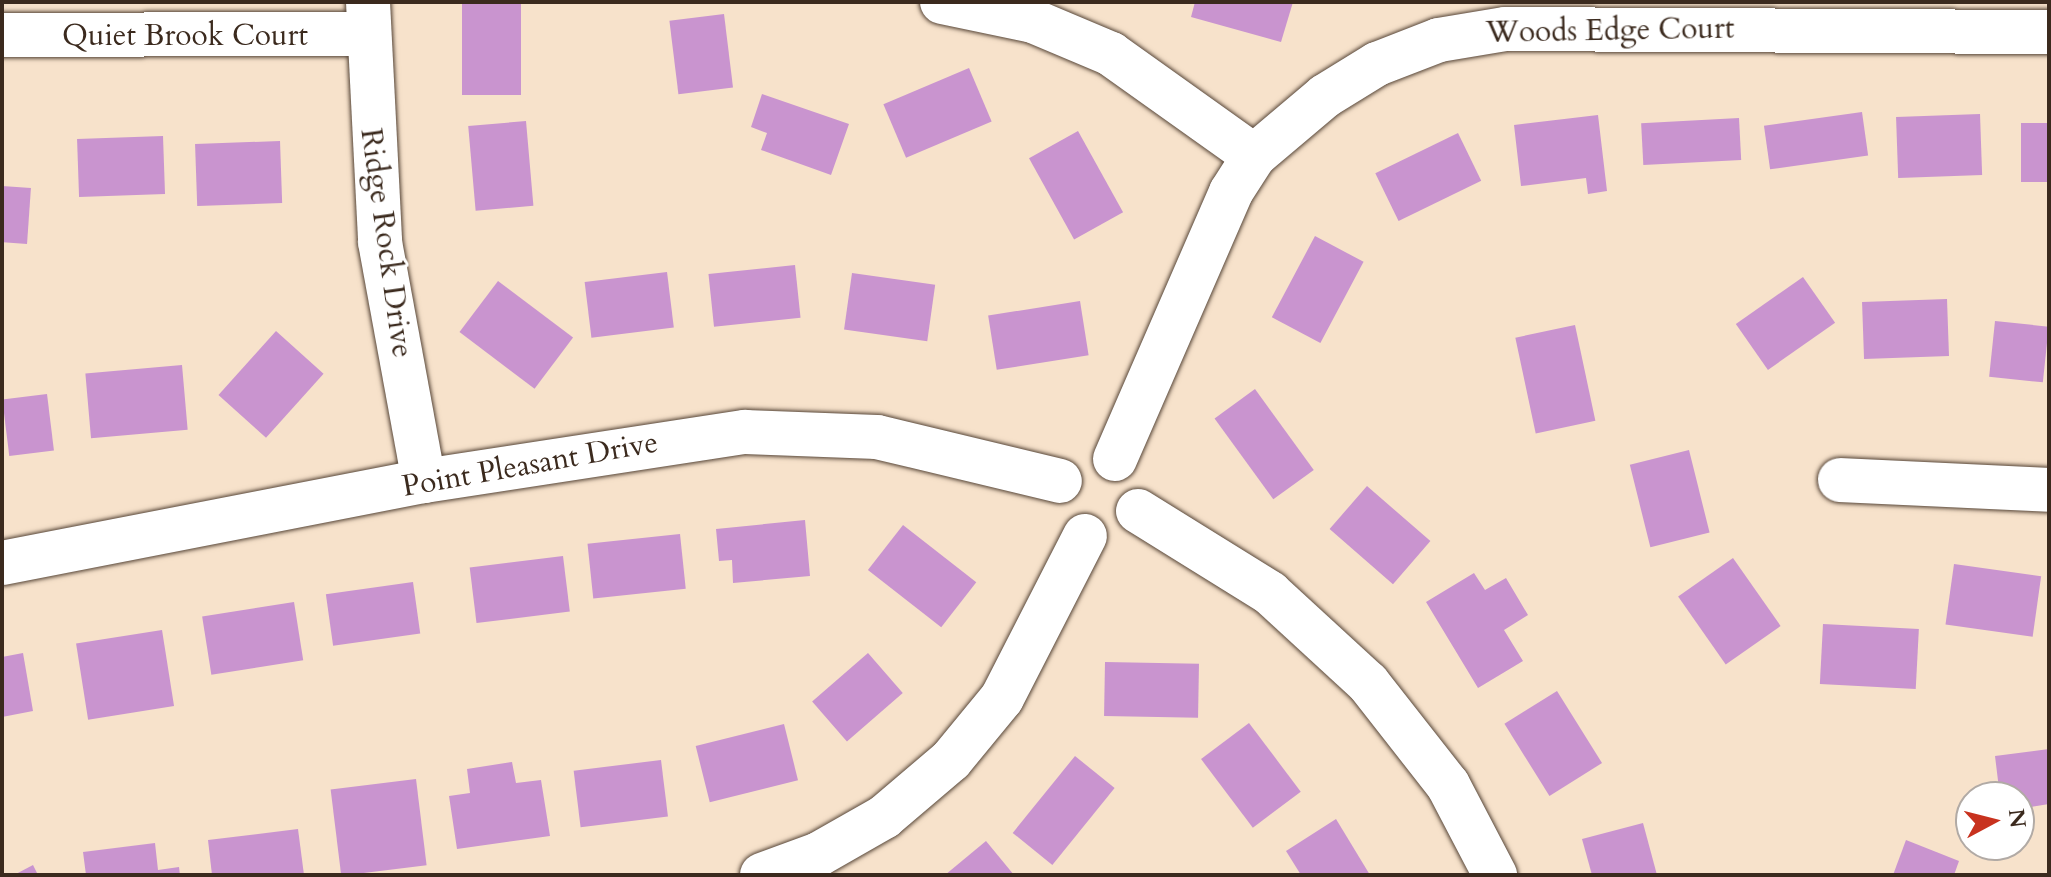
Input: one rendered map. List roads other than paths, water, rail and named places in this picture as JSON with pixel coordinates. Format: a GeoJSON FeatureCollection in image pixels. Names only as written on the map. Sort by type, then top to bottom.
{"type":"FeatureCollection","features":[{"type":"Feature","properties":{"kind":"street"},"geometry":{"type":"LineString","coordinates":[[942,2],[1033,21],[1111,54],[1254,156]]}},
{"type":"Feature","properties":{"kind":"street","name":"Quiet Brook Court"},"geometry":{"type":"LineString","coordinates":[[2,35],[367,18]]}},
{"type":"Feature","properties":{"kind":"street","name":"Ridge Rock Drive"},"geometry":{"type":"LineString","coordinates":[[367,18],[380,242],[424,481]]}},
{"type":"Feature","properties":{"kind":"street","name":"Woods Edge Court"},"geometry":{"type":"LineString","coordinates":[[1115,459],[1231,192],[1254,156],[1325,96],[1377,64],[1469,33],[2049,32]]}},
{"type":"Feature","properties":{"kind":"street","name":"Point Pleasant Drive"},"geometry":{"type":"LineString","coordinates":[[2,563],[424,481],[689,437],[787,431],[949,449],[1060,481]]}},
{"type":"Feature","properties":{"kind":"street"},"geometry":{"type":"LineString","coordinates":[[1090,457],[1115,459],[1134,475],[1138,511],[1123,532],[1085,536],[1059,507],[1060,481],[1090,457]]}},
{"type":"Feature","properties":{"kind":"street"},"geometry":{"type":"LineString","coordinates":[[1840,480],[2049,490]]}},
{"type":"Feature","properties":{"kind":"street"},"geometry":{"type":"LineString","coordinates":[[1138,511],[1270,593],[1368,683],[1448,785],[1495,875]]}},
{"type":"Feature","properties":{"kind":"street"},"geometry":{"type":"LineString","coordinates":[[762,875],[884,817],[951,760],[1002,698],[1085,536]]}}]}
